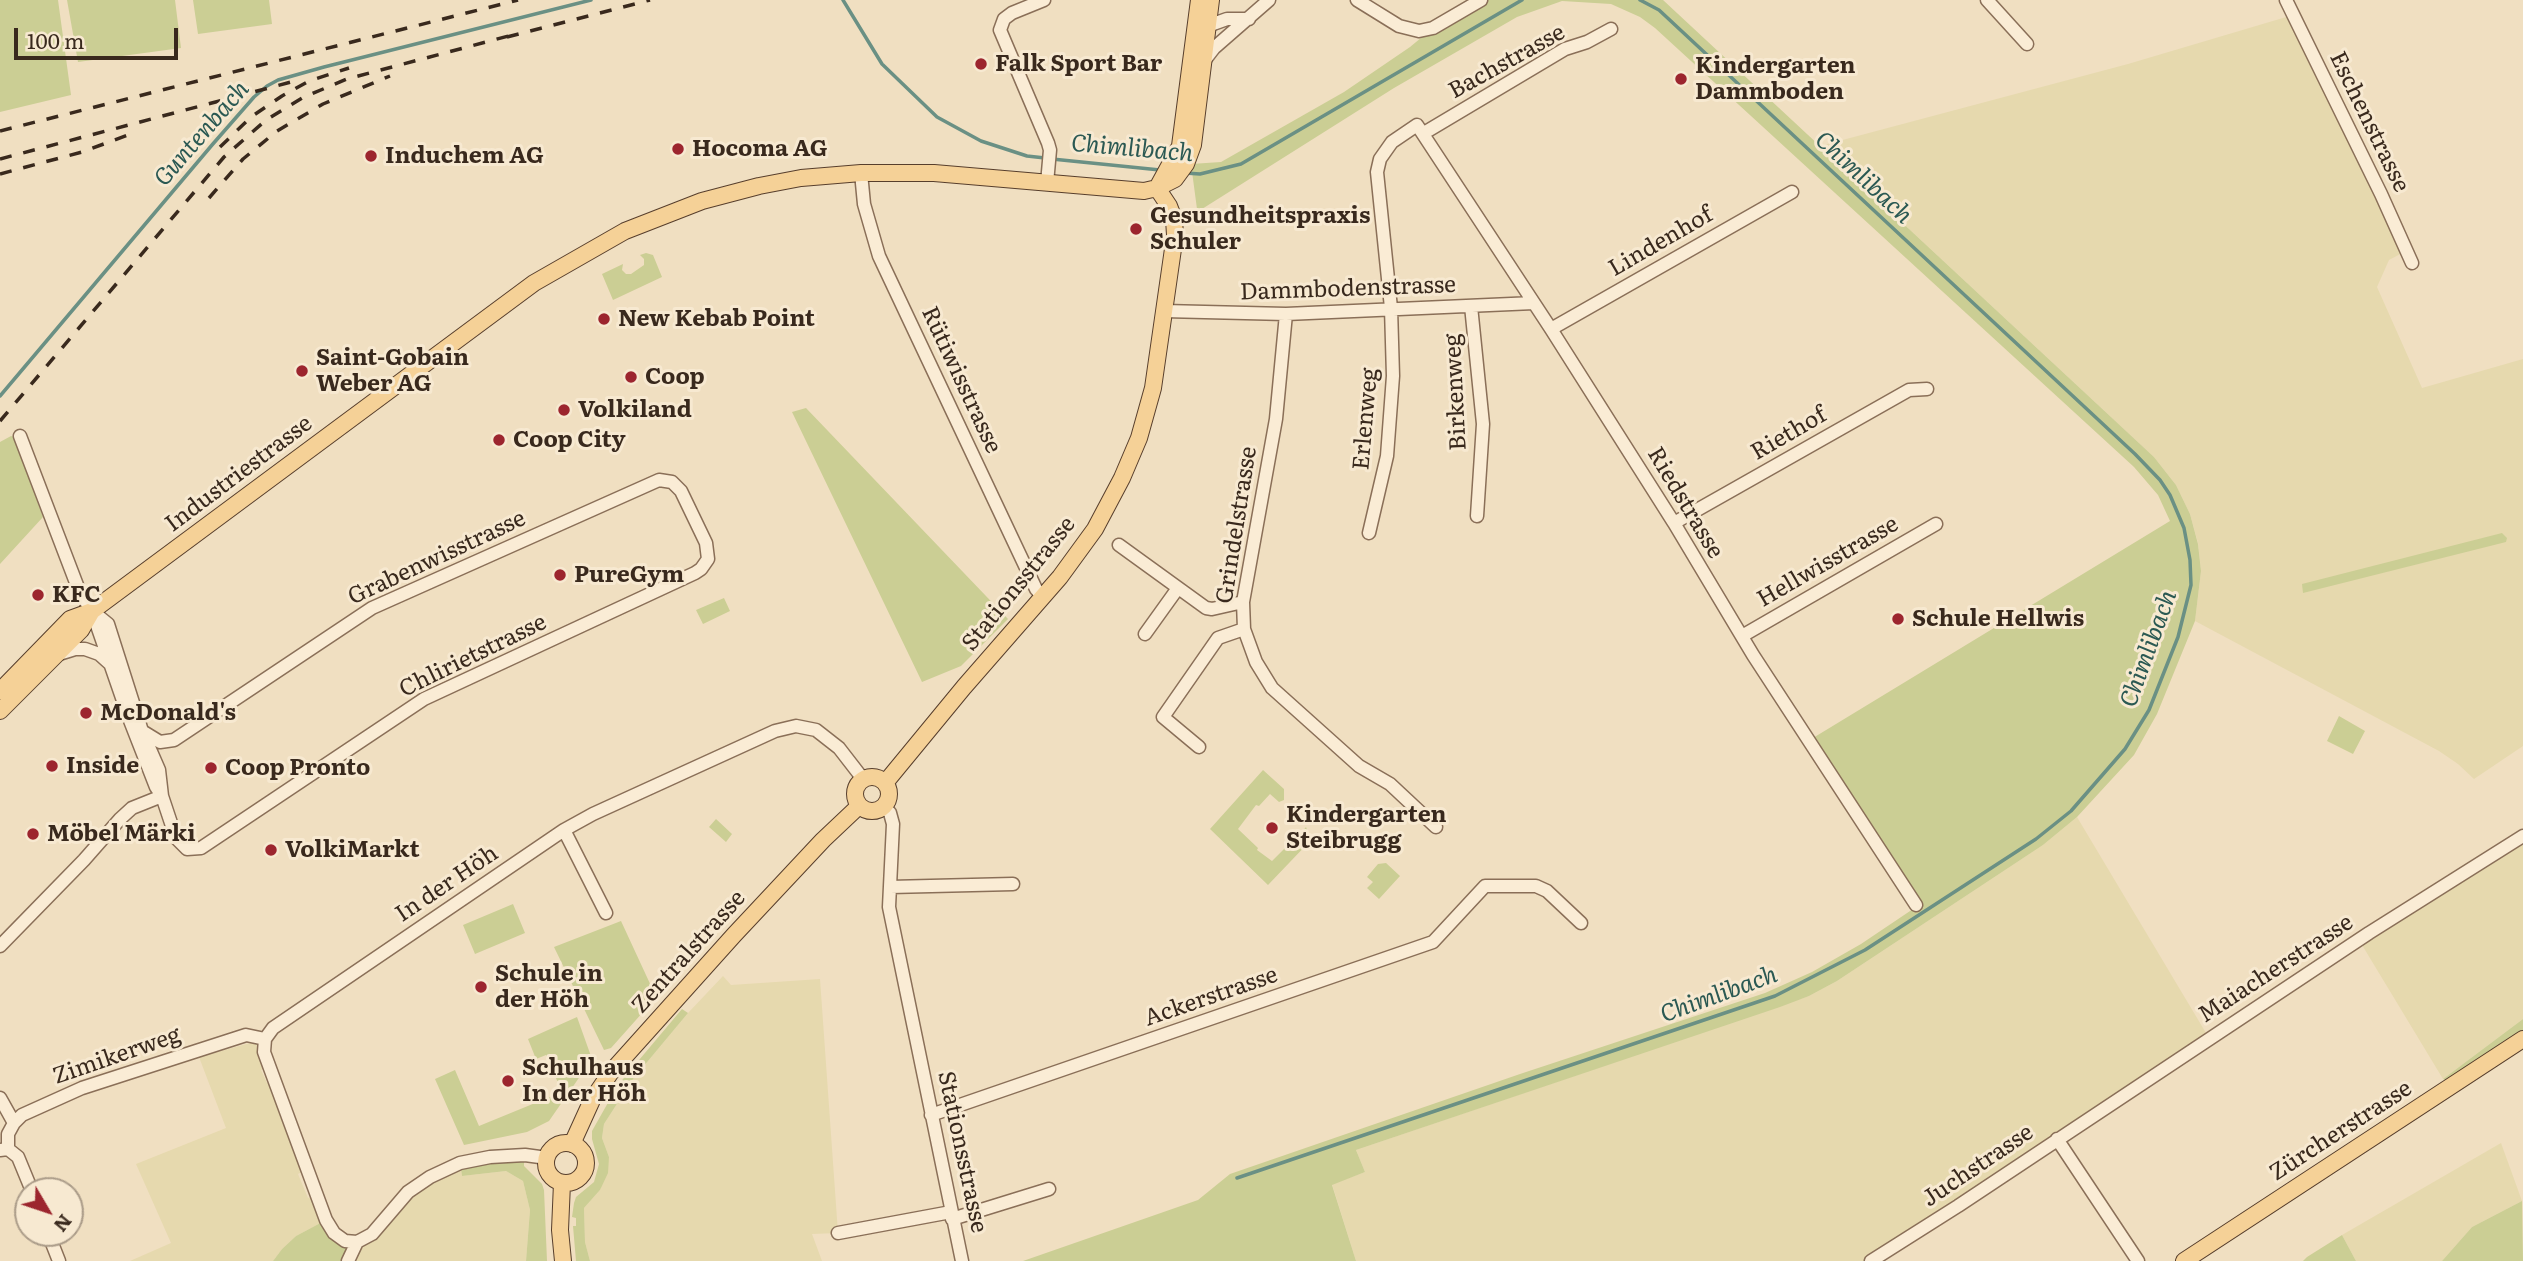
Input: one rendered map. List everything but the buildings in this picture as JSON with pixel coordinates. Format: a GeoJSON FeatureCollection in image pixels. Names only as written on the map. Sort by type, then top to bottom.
{"type":"FeatureCollection","features":[{"type":"Feature","properties":{"kind":"main road"},"geometry":{"type":"LineString","coordinates":[[1180,163],[1182,133],[1200,18],[1213,0]]}},
{"type":"Feature","properties":{"kind":"main road"},"geometry":{"type":"LineString","coordinates":[[1165,182],[1193,145],[1204,61],[1200,18]]}},
{"type":"Feature","properties":{"kind":"main road","name":"Industriestrasse"},"geometry":{"type":"LineString","coordinates":[[0,691],[70,619],[92,611],[534,284],[625,231],[724,194],[801,178],[861,173],[1047,176],[1144,191],[1165,182]]}},
{"type":"Feature","properties":{"kind":"main road","name":"Stationsstrasse"},"geometry":{"type":"LineString","coordinates":[[885,783],[964,687],[1044,597],[1095,529],[1130,458],[1139,438],[1153,388],[1175,235],[1165,182]]}},
{"type":"Feature","properties":{"kind":"main road","name":"Industriestrasse"},"geometry":{"type":"LineString","coordinates":[[0,711],[81,631],[92,611]]}},
{"type":"Feature","properties":{"kind":"main road"},"geometry":{"type":"LineString","coordinates":[[877,777],[885,783],[889,792],[884,806],[872,811],[859,806],[854,795],[863,779],[877,777]]}},
{"type":"Feature","properties":{"kind":"main road","name":"Zentralstrasse"},"geometry":{"type":"LineString","coordinates":[[572,1144],[592,1100],[611,1072],[734,935],[859,806]]}},
{"type":"Feature","properties":{"kind":"main road","name":"Zürcherstrasse"},"geometry":{"type":"LineString","coordinates":[[2184,1261],[2523,1039]]}},
{"type":"Feature","properties":{"kind":"main road"},"geometry":{"type":"LineString","coordinates":[[559,1144],[572,1144],[584,1153],[585,1168],[576,1181],[556,1181],[547,1171],[549,1152],[559,1144]]}},
{"type":"Feature","properties":{"kind":"main road"},"geometry":{"type":"LineString","coordinates":[[562,1183],[560,1230],[563,1261]]}},
{"type":"Feature","properties":{"kind":"street"},"geometry":{"type":"LineString","coordinates":[[1044,0],[1012,13],[1000,24],[1000,30],[1050,150],[1047,176]]}},
{"type":"Feature","properties":{"kind":"street"},"geometry":{"type":"LineString","coordinates":[[1213,0],[1227,19]]}},
{"type":"Feature","properties":{"kind":"street"},"geometry":{"type":"LineString","coordinates":[[1204,61],[1214,48],[1269,0]]}},
{"type":"Feature","properties":{"kind":"street"},"geometry":{"type":"LineString","coordinates":[[1357,0],[1399,26],[1419,31],[1433,28],[1481,0]]}},
{"type":"Feature","properties":{"kind":"street"},"geometry":{"type":"LineString","coordinates":[[1987,0],[2027,44]]}},
{"type":"Feature","properties":{"kind":"street","name":"Eschenstrasse"},"geometry":{"type":"LineString","coordinates":[[2286,0],[2382,194],[2412,263]]}},
{"type":"Feature","properties":{"kind":"street"},"geometry":{"type":"LineString","coordinates":[[1200,18],[1248,19]]}},
{"type":"Feature","properties":{"kind":"street"},"geometry":{"type":"LineString","coordinates":[[1200,18],[1213,32],[1232,33]]}},
{"type":"Feature","properties":{"kind":"street","name":"Bachstrasse"},"geometry":{"type":"LineString","coordinates":[[1391,307],[1377,172],[1380,159],[1392,142],[1565,49],[1587,42],[1611,29]]}},
{"type":"Feature","properties":{"kind":"street","name":"Riedstrasse"},"geometry":{"type":"LineString","coordinates":[[1420,129],[1534,303],[1674,523],[1742,636],[1916,905]]}},
{"type":"Feature","properties":{"kind":"street","name":"Rütiwisstrasse"},"geometry":{"type":"LineString","coordinates":[[861,173],[864,204],[879,256],[1037,591],[1044,597]]}},
{"type":"Feature","properties":{"kind":"street","name":"Lindenhof"},"geometry":{"type":"LineString","coordinates":[[1551,330],[1793,192]]}},
{"type":"Feature","properties":{"kind":"street","name":"Dammbodenstrasse"},"geometry":{"type":"LineString","coordinates":[[1164,311],[1286,314],[1391,307],[1534,303]]}},
{"type":"Feature","properties":{"kind":"street","name":"Birkenweg"},"geometry":{"type":"LineString","coordinates":[[1471,306],[1483,424],[1477,516]]}},
{"type":"Feature","properties":{"kind":"street","name":"Erlenweg"},"geometry":{"type":"LineString","coordinates":[[1369,533],[1387,456],[1393,376],[1391,307]]}},
{"type":"Feature","properties":{"kind":"street","name":"Grindelstrasse"},"geometry":{"type":"LineString","coordinates":[[1286,314],[1276,419],[1243,602],[1244,629],[1256,662],[1272,688],[1359,766],[1391,784],[1436,827]]}},
{"type":"Feature","properties":{"kind":"street","name":"Riethof"},"geometry":{"type":"LineString","coordinates":[[1674,523],[1909,390],[1927,388]]}},
{"type":"Feature","properties":{"kind":"street"},"geometry":{"type":"LineString","coordinates":[[20,436],[80,593],[92,611]]}},
{"type":"Feature","properties":{"kind":"street","name":"Chlirietstrasse"},"geometry":{"type":"LineString","coordinates":[[92,611],[150,774],[162,796],[176,838],[187,849],[201,848],[424,699],[701,569],[708,559],[706,543],[681,491],[672,482],[659,480],[652,483]]}},
{"type":"Feature","properties":{"kind":"street","name":"Grabenwisstrasse"},"geometry":{"type":"LineString","coordinates":[[142,731],[160,742],[174,740],[372,608],[652,483]]}},
{"type":"Feature","properties":{"kind":"street","name":"Hellwisstrasse"},"geometry":{"type":"LineString","coordinates":[[1742,636],[1936,524]]}},
{"type":"Feature","properties":{"kind":"street"},"geometry":{"type":"LineString","coordinates":[[1119,545],[1206,608],[1212,610],[1243,602]]}},
{"type":"Feature","properties":{"kind":"street"},"geometry":{"type":"LineString","coordinates":[[1145,634],[1178,588]]}},
{"type":"Feature","properties":{"kind":"street","name":"Chlirietstrasse"},"geometry":{"type":"LineString","coordinates":[[92,611],[108,624],[142,731],[162,778],[162,796]]}},
{"type":"Feature","properties":{"kind":"street"},"geometry":{"type":"LineString","coordinates":[[1199,747],[1163,717],[1218,638],[1244,629]]}},
{"type":"Feature","properties":{"kind":"street"},"geometry":{"type":"LineString","coordinates":[[55,655],[85,649],[99,654],[110,664]]}},
{"type":"Feature","properties":{"kind":"street","name":"In der Höh"},"geometry":{"type":"LineString","coordinates":[[265,1039],[273,1028],[299,1009],[564,830],[775,731],[796,726],[816,730],[829,738],[863,779]]}},
{"type":"Feature","properties":{"kind":"street"},"geometry":{"type":"LineString","coordinates":[[0,946],[120,819],[132,808],[162,796]]}},
{"type":"Feature","properties":{"kind":"street","name":"Stationsstrasse"},"geometry":{"type":"LineString","coordinates":[[884,806],[890,813],[893,824],[889,907],[962,1261]]}},
{"type":"Feature","properties":{"kind":"street"},"geometry":{"type":"LineString","coordinates":[[564,830],[606,913]]}},
{"type":"Feature","properties":{"kind":"street","name":"Maiacherstrasse"},"geometry":{"type":"LineString","coordinates":[[2057,1139],[2369,933],[2523,837]]}},
{"type":"Feature","properties":{"kind":"street","name":"Ackerstrasse"},"geometry":{"type":"LineString","coordinates":[[931,1115],[1433,942],[1483,880],[1536,886],[1546,891],[1581,923]]}},
{"type":"Feature","properties":{"kind":"street"},"geometry":{"type":"LineString","coordinates":[[890,887],[1013,884]]}},
{"type":"Feature","properties":{"kind":"street","name":"Zimikerweg"},"geometry":{"type":"LineString","coordinates":[[14,1123],[22,1115],[89,1085],[246,1035],[265,1039]]}},
{"type":"Feature","properties":{"kind":"street"},"geometry":{"type":"LineString","coordinates":[[265,1039],[264,1052],[326,1220],[334,1233],[345,1241],[357,1242],[372,1234],[408,1192],[430,1177],[460,1163],[490,1157],[525,1155],[547,1158]]}},
{"type":"Feature","properties":{"kind":"street"},"geometry":{"type":"LineString","coordinates":[[0,1098],[14,1123],[4,1149],[18,1157],[26,1177]]}},
{"type":"Feature","properties":{"kind":"street","name":"Juchstrasse"},"geometry":{"type":"LineString","coordinates":[[1871,1261],[2057,1139],[2138,1261]]}},
{"type":"Feature","properties":{"kind":"street"},"geometry":{"type":"LineString","coordinates":[[838,1233],[951,1216],[1049,1189]]}},
{"type":"Feature","properties":{"kind":"street"},"geometry":{"type":"LineString","coordinates":[[348,1261],[357,1242]]}},
{"type":"Feature","properties":{"kind":"shaded area"},"geometry":{"type":"Polygon","coordinates":[[[2293,15],[2408,250],[2389,260],[2377,287],[2422,388],[2523,359],[2523,746],[2474,779],[2439,751],[2195,621],[2201,571],[2198,543],[2190,514],[2176,485],[2154,457],[1820,146],[2128,64],[2293,15]]]}},
{"type":"Feature","properties":{"kind":"shaded area"},"geometry":{"type":"Polygon","coordinates":[[[2077,817],[2209,1038],[1871,1261],[1356,1261],[1332,1184],[1365,1172],[1356,1150],[1809,996],[1837,981],[2043,845],[2077,817]]]}},
{"type":"Feature","properties":{"kind":"shaded area"},"geometry":{"type":"Polygon","coordinates":[[[2523,839],[2523,1019],[2443,1079],[2359,940],[2523,839]]]}},
{"type":"Feature","properties":{"kind":"shaded area"},"geometry":{"type":"Polygon","coordinates":[[[723,976],[731,985],[820,979],[838,1233],[812,1234],[822,1261],[590,1261],[585,1242],[584,1208],[600,1190],[609,1157],[602,1138],[604,1124],[633,1079],[723,976]]]}},
{"type":"Feature","properties":{"kind":"shaded area"},"geometry":{"type":"Polygon","coordinates":[[[265,1039],[269,1066],[261,1070],[267,1083],[275,1081],[285,1111],[279,1114],[289,1138],[295,1135],[307,1169],[298,1174],[308,1198],[318,1195],[326,1220],[296,1236],[273,1261],[130,1261],[171,1243],[136,1164],[226,1128],[199,1057],[265,1039]]]}},
{"type":"Feature","properties":{"kind":"shaded area"},"geometry":{"type":"Polygon","coordinates":[[[2501,1143],[2522,1201],[2472,1227],[2442,1261],[2356,1261],[2342,1235],[2501,1143]]]}},
{"type":"Feature","properties":{"kind":"shaded area"},"geometry":{"type":"Polygon","coordinates":[[[460,1163],[462,1176],[506,1171],[523,1181],[530,1210],[526,1261],[348,1261],[408,1192],[460,1163]]]}},
{"type":"Feature","properties":{"kind":"green space"},"geometry":{"type":"Polygon","coordinates":[[[0,0],[58,0],[71,95],[0,112],[0,0]]]}},
{"type":"Feature","properties":{"kind":"green space"},"geometry":{"type":"Polygon","coordinates":[[[67,0],[175,0],[181,48],[78,62],[67,0]]]}},
{"type":"Feature","properties":{"kind":"green space"},"geometry":{"type":"Polygon","coordinates":[[[193,0],[269,0],[272,24],[198,34],[193,0]]]}},
{"type":"Feature","properties":{"kind":"green space"},"geometry":{"type":"Polygon","coordinates":[[[1481,0],[1663,0],[2154,457],[2176,485],[2190,514],[2198,544],[2201,571],[2195,621],[2157,714],[2134,755],[2077,817],[2043,845],[1837,981],[1780,1007],[1356,1150],[1365,1172],[1332,1185],[1356,1261],[1023,1261],[1198,1200],[1230,1174],[1765,993],[1812,972],[1861,944],[1916,907],[1808,741],[2170,521],[2158,495],[2134,467],[1655,28],[1640,17],[1611,4],[1562,1],[1517,17],[1394,88],[1202,209],[1197,209],[1191,164],[1221,162],[1344,92],[1433,28],[1481,0]]]}},
{"type":"Feature","properties":{"kind":"green space"},"geometry":{"type":"Polygon","coordinates":[[[640,255],[653,255],[662,277],[613,300],[602,274],[623,264],[622,270],[631,274],[644,265],[644,259],[640,255]]]}},
{"type":"Feature","properties":{"kind":"green space"},"geometry":{"type":"Polygon","coordinates":[[[806,408],[1008,619],[961,666],[922,682],[792,412],[806,408]]]}},
{"type":"Feature","properties":{"kind":"green space"},"geometry":{"type":"Polygon","coordinates":[[[14,437],[43,517],[0,564],[0,442],[14,437]]]}},
{"type":"Feature","properties":{"kind":"green space"},"geometry":{"type":"Polygon","coordinates":[[[2502,533],[2507,538],[2506,542],[2303,593],[2302,584],[2502,533]]]}},
{"type":"Feature","properties":{"kind":"green space"},"geometry":{"type":"Polygon","coordinates":[[[724,598],[730,611],[703,624],[696,610],[724,598]]]}},
{"type":"Feature","properties":{"kind":"green space"},"geometry":{"type":"Polygon","coordinates":[[[2339,716],[2365,731],[2353,754],[2327,741],[2339,716]]]}},
{"type":"Feature","properties":{"kind":"green space"},"geometry":{"type":"Polygon","coordinates":[[[1263,770],[1284,789],[1284,800],[1279,802],[1270,794],[1259,806],[1256,805],[1238,829],[1257,850],[1272,861],[1285,848],[1287,850],[1306,827],[1311,840],[1268,885],[1210,829],[1263,770]]]}},
{"type":"Feature","properties":{"kind":"green space"},"geometry":{"type":"Polygon","coordinates":[[[716,819],[732,834],[726,842],[709,827],[716,819]]]}},
{"type":"Feature","properties":{"kind":"green space"},"geometry":{"type":"Polygon","coordinates":[[[1386,863],[1400,876],[1379,899],[1367,888],[1373,882],[1367,877],[1378,864],[1386,863]]]}},
{"type":"Feature","properties":{"kind":"green space"},"geometry":{"type":"Polygon","coordinates":[[[513,904],[525,933],[475,954],[463,925],[513,904]]]}},
{"type":"Feature","properties":{"kind":"green space"},"geometry":{"type":"Polygon","coordinates":[[[621,921],[652,988],[660,993],[611,1048],[604,1050],[554,947],[621,921]]]}},
{"type":"Feature","properties":{"kind":"green space"},"geometry":{"type":"Polygon","coordinates":[[[682,1009],[688,1013],[633,1079],[604,1124],[602,1138],[609,1157],[608,1173],[600,1190],[584,1208],[585,1242],[590,1261],[576,1261],[573,1226],[576,1226],[576,1218],[572,1217],[574,1203],[576,1197],[594,1182],[599,1164],[592,1131],[618,1085],[682,1009]]]}},
{"type":"Feature","properties":{"kind":"green space"},"geometry":{"type":"Polygon","coordinates":[[[577,1017],[592,1059],[549,1121],[527,1132],[464,1145],[435,1079],[455,1070],[479,1126],[562,1092],[546,1055],[536,1059],[528,1039],[577,1017]]]}},
{"type":"Feature","properties":{"kind":"green space"},"geometry":{"type":"Polygon","coordinates":[[[2523,1019],[2523,1039],[2454,1084],[2443,1079],[2523,1019]]]}},
{"type":"Feature","properties":{"kind":"green space"},"geometry":{"type":"Polygon","coordinates":[[[499,1162],[524,1162],[524,1166],[542,1184],[547,1261],[526,1261],[530,1210],[523,1181],[506,1171],[462,1176],[461,1169],[499,1162]]]}},
{"type":"Feature","properties":{"kind":"green space"},"geometry":{"type":"Polygon","coordinates":[[[2522,1201],[2523,1261],[2442,1261],[2472,1227],[2522,1201]]]}},
{"type":"Feature","properties":{"kind":"green space"},"geometry":{"type":"Polygon","coordinates":[[[326,1220],[334,1233],[357,1242],[348,1261],[273,1261],[296,1236],[326,1220]]]}},
{"type":"Feature","properties":{"kind":"green space"},"geometry":{"type":"Polygon","coordinates":[[[2342,1235],[2356,1261],[2303,1261],[2307,1257],[2342,1235]]]}},
{"type":"Feature","properties":{"kind":"waterway","name":"Guntenbach"},"geometry":{"type":"LineString","coordinates":[[0,396],[212,145],[267,86],[278,80],[324,67],[591,0]]}},
{"type":"Feature","properties":{"kind":"waterway","name":"Chimlibach"},"geometry":{"type":"LineString","coordinates":[[843,0],[882,64],[937,117],[981,141],[1027,156],[1045,158]]}},
{"type":"Feature","properties":{"kind":"waterway","name":"Chimlibach"},"geometry":{"type":"LineString","coordinates":[[1185,173],[1200,174],[1241,164],[1522,0]]}},
{"type":"Feature","properties":{"kind":"waterway","name":"Chimlibach"},"geometry":{"type":"LineString","coordinates":[[1237,1178],[1775,996],[1865,950],[2036,839],[2071,811],[2125,749],[2149,710],[2178,637],[2191,585],[2190,560],[2184,528],[2170,495],[2160,480],[1659,10],[1640,0]]}},
{"type":"Feature","properties":{"kind":"waterway","name":"Chimlibach"},"geometry":{"type":"LineString","coordinates":[[1052,159],[1160,170]]}},
{"type":"Feature","properties":{"kind":"railway"},"geometry":{"type":"LineString","coordinates":[[0,131],[518,0]]}},
{"type":"Feature","properties":{"kind":"railway"},"geometry":{"type":"LineString","coordinates":[[507,37],[650,0]]}},
{"type":"Feature","properties":{"kind":"railway"},"geometry":{"type":"LineString","coordinates":[[0,421],[224,157],[266,120],[304,97],[347,79],[516,34]]}},
{"type":"Feature","properties":{"kind":"railway"},"geometry":{"type":"LineString","coordinates":[[220,147],[251,117],[282,96],[309,81],[349,68]]}},
{"type":"Feature","properties":{"kind":"railway"},"geometry":{"type":"LineString","coordinates":[[209,198],[243,159],[277,131],[323,104],[390,76]]}},
{"type":"Feature","properties":{"kind":"railway"},"geometry":{"type":"LineString","coordinates":[[0,159],[295,81]]}},
{"type":"Feature","properties":{"kind":"railway"},"geometry":{"type":"LineString","coordinates":[[0,174],[82,152],[128,135]]}},
{"type":"Feature","properties":{"kind":"place","name":"Falk Sport Bar"},"geometry":{"type":"Point","coordinates":[981,64]}},
{"type":"Feature","properties":{"kind":"place","name":"Kindergarten Dammboden"},"geometry":{"type":"Point","coordinates":[1681,79]}},
{"type":"Feature","properties":{"kind":"place","name":"Hocoma AG"},"geometry":{"type":"Point","coordinates":[678,149]}},
{"type":"Feature","properties":{"kind":"place","name":"Induchem AG"},"geometry":{"type":"Point","coordinates":[371,156]}},
{"type":"Feature","properties":{"kind":"place","name":"Gesundheitspraxis Schuler"},"geometry":{"type":"Point","coordinates":[1136,229]}},
{"type":"Feature","properties":{"kind":"place","name":"New Kebab Point"},"geometry":{"type":"Point","coordinates":[604,319]}},
{"type":"Feature","properties":{"kind":"place","name":"Saint-Gobain Weber AG"},"geometry":{"type":"Point","coordinates":[302,371]}},
{"type":"Feature","properties":{"kind":"place","name":"Coop"},"geometry":{"type":"Point","coordinates":[631,377]}},
{"type":"Feature","properties":{"kind":"place","name":"Volkiland"},"geometry":{"type":"Point","coordinates":[564,410]}},
{"type":"Feature","properties":{"kind":"place","name":"Coop City"},"geometry":{"type":"Point","coordinates":[499,440]}},
{"type":"Feature","properties":{"kind":"place","name":"PureGym"},"geometry":{"type":"Point","coordinates":[560,575]}},
{"type":"Feature","properties":{"kind":"place","name":"KFC"},"geometry":{"type":"Point","coordinates":[38,595]}},
{"type":"Feature","properties":{"kind":"place","name":"Schule Hellwis"},"geometry":{"type":"Point","coordinates":[1898,619]}},
{"type":"Feature","properties":{"kind":"place","name":"McDonald's"},"geometry":{"type":"Point","coordinates":[86,713]}},
{"type":"Feature","properties":{"kind":"place","name":"Inside"},"geometry":{"type":"Point","coordinates":[52,766]}},
{"type":"Feature","properties":{"kind":"place","name":"Coop Pronto"},"geometry":{"type":"Point","coordinates":[211,768]}},
{"type":"Feature","properties":{"kind":"place","name":"Kindergarten Steibrugg"},"geometry":{"type":"Point","coordinates":[1272,828]}},
{"type":"Feature","properties":{"kind":"place","name":"Möbel Märki"},"geometry":{"type":"Point","coordinates":[33,834]}},
{"type":"Feature","properties":{"kind":"place","name":"VolkiMarkt"},"geometry":{"type":"Point","coordinates":[271,850]}},
{"type":"Feature","properties":{"kind":"place","name":"Schule in der Höh"},"geometry":{"type":"Point","coordinates":[481,987]}},
{"type":"Feature","properties":{"kind":"place","name":"Schulhaus In der Höh"},"geometry":{"type":"Point","coordinates":[508,1081]}}]}
